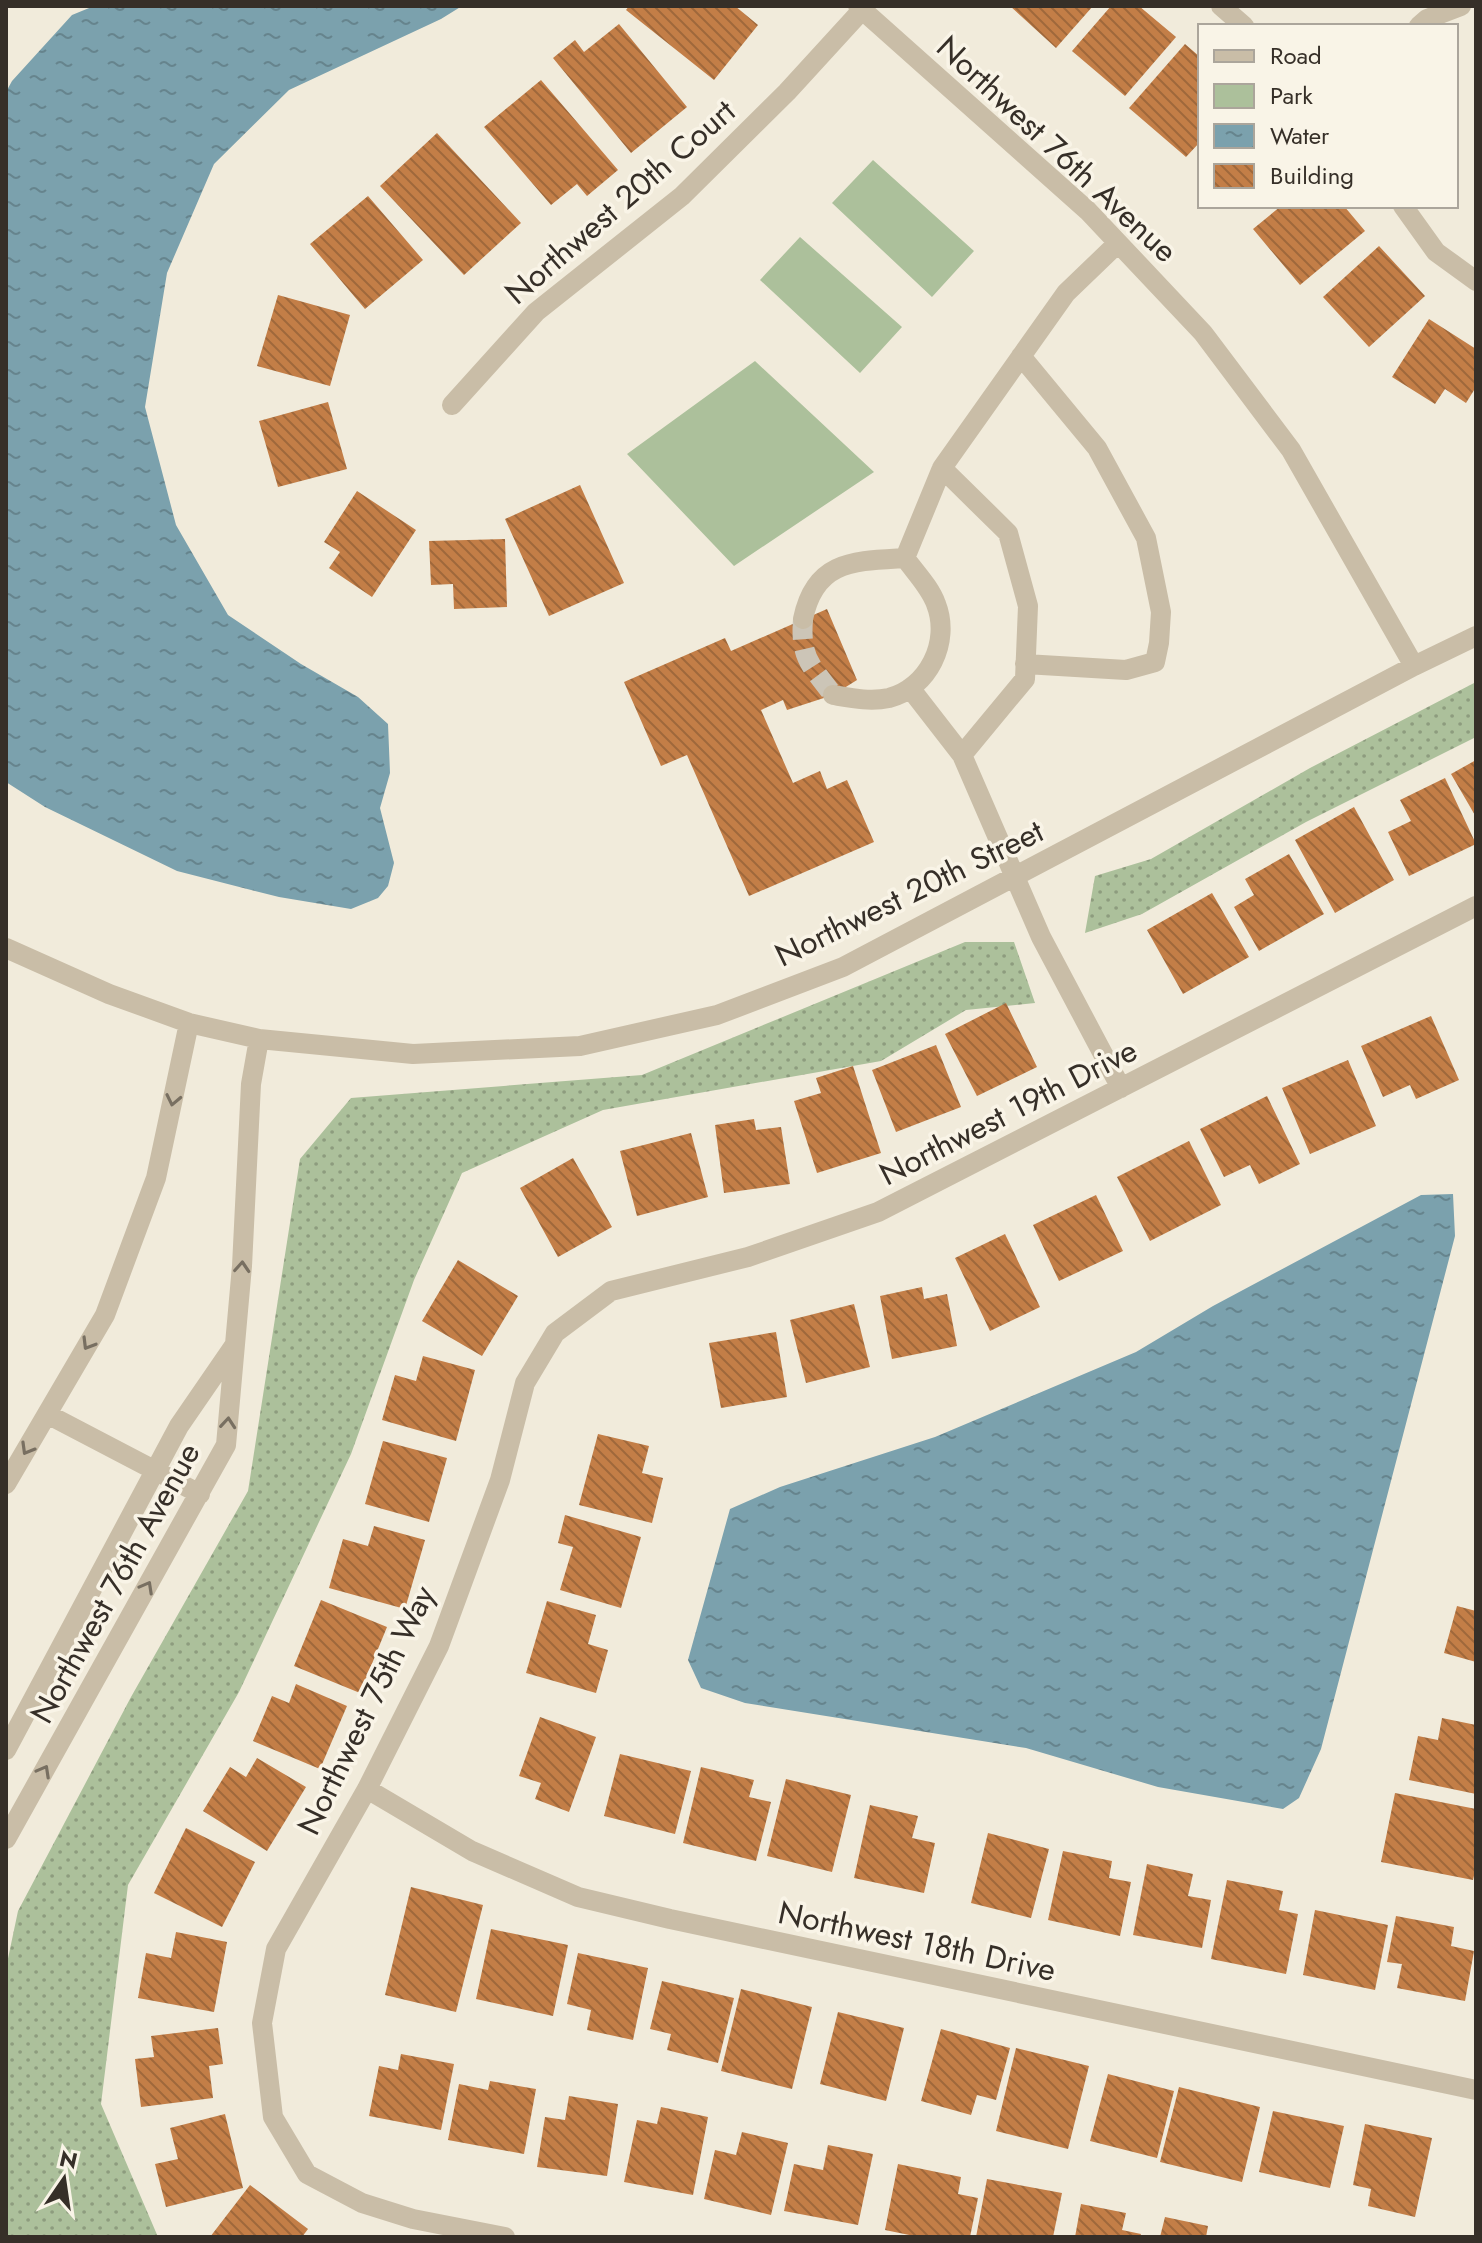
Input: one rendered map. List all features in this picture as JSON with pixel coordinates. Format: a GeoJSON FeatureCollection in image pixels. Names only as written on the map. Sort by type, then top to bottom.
{"type":"FeatureCollection","features":[{"type":"Feature","properties":{"kind":"street"},"geometry":{"type":"LineString","coordinates":[[1221,6],[1242,24]]}},
{"type":"Feature","properties":{"kind":"street"},"geometry":{"type":"LineString","coordinates":[[1421,24],[1461,6]]}},
{"type":"Feature","properties":{"kind":"street","name":"Northwest 76th Avenue"},"geometry":{"type":"LineString","coordinates":[[860,8],[1088,211],[1203,333],[1291,450],[1414,666]]}},
{"type":"Feature","properties":{"kind":"street","name":"Northwest 20th Court"},"geometry":{"type":"LineString","coordinates":[[452,405],[536,312],[682,196],[787,92],[860,8]]}},
{"type":"Feature","properties":{"kind":"street"},"geometry":{"type":"LineString","coordinates":[[1404,208],[1436,252],[1476,281]]}},
{"type":"Feature","properties":{"kind":"street"},"geometry":{"type":"LineString","coordinates":[[905,558],[942,468],[1066,293],[1118,243]]}},
{"type":"Feature","properties":{"kind":"street"},"geometry":{"type":"LineString","coordinates":[[1021,356],[1097,448],[1146,538],[1161,612],[1155,662],[1126,670],[1025,664]]}},
{"type":"Feature","properties":{"kind":"street"},"geometry":{"type":"LineString","coordinates":[[942,468],[1008,533],[1028,606],[1025,679],[962,755]]}},
{"type":"Feature","properties":{"kind":"street"},"geometry":{"type":"LineString","coordinates":[[803,619],[807,599],[820,581],[839,567],[860,561],[905,558]]}},
{"type":"Feature","properties":{"kind":"street"},"geometry":{"type":"LineString","coordinates":[[833,695],[865,700],[889,698],[910,688],[928,671],[938,650],[941,626],[936,603],[905,558]]}},
{"type":"Feature","properties":{"kind":"street","name":"Northwest 20th Street"},"geometry":{"type":"LineString","coordinates":[[6,948],[109,994],[189,1023],[259,1039],[413,1054],[580,1046],[717,1015],[843,967],[1476,636]]}},
{"type":"Feature","properties":{"kind":"street"},"geometry":{"type":"LineString","coordinates":[[910,688],[962,755],[1041,937],[1121,1088]]}},
{"type":"Feature","properties":{"kind":"street","name":"Northwest 19th Drive"},"geometry":{"type":"LineString","coordinates":[[555,1333],[611,1291],[748,1257],[878,1212],[1476,906]]}},
{"type":"Feature","properties":{"kind":"street"},"geometry":{"type":"LineString","coordinates":[[6,1484],[105,1315],[156,1178],[189,1023]]}},
{"type":"Feature","properties":{"kind":"street","name":"Northwest 76th Avenue"},"geometry":{"type":"LineString","coordinates":[[6,1839],[226,1445],[242,1266],[251,1084],[259,1039]]}},
{"type":"Feature","properties":{"kind":"street","name":"Northwest 75th Way"},"geometry":{"type":"LineString","coordinates":[[505,2237],[413,2219],[362,2203],[307,2174],[273,2117],[262,2023],[276,1949],[367,1789],[439,1646],[500,1480],[525,1383],[555,1333]]}},
{"type":"Feature","properties":{"kind":"street","name":"Northwest 76th Avenue"},"geometry":{"type":"LineString","coordinates":[[6,1750],[179,1426],[235,1345]]}},
{"type":"Feature","properties":{"kind":"street"},"geometry":{"type":"LineString","coordinates":[[47,1414],[200,1494]]}},
{"type":"Feature","properties":{"kind":"street","name":"Northwest 18th Drive"},"geometry":{"type":"LineString","coordinates":[[367,1789],[472,1851],[578,1897],[1476,2090]]}},
{"type":"Feature","properties":{"kind":"green space"},"geometry":{"type":"Polygon","coordinates":[[[873,160],[974,251],[932,297],[832,203],[873,160]]]}},
{"type":"Feature","properties":{"kind":"green space"},"geometry":{"type":"Polygon","coordinates":[[[800,237],[902,327],[860,373],[760,280],[800,237]]]}},
{"type":"Feature","properties":{"kind":"green space"},"geometry":{"type":"Polygon","coordinates":[[[755,361],[874,472],[734,566],[627,454],[755,361]]]}},
{"type":"Feature","properties":{"kind":"green space"},"geometry":{"type":"Polygon","coordinates":[[[1476,682],[1476,737],[1306,822],[1142,914],[1085,933],[1095,876],[1151,859],[1310,768],[1476,682]]]}},
{"type":"Feature","properties":{"kind":"green space"},"geometry":{"type":"Polygon","coordinates":[[[965,942],[1014,942],[1035,1003],[966,1010],[881,1061],[603,1110],[462,1173],[414,1280],[351,1454],[239,1692],[128,1885],[101,2104],[158,2237],[6,2237],[6,1968],[18,1911],[131,1697],[248,1491],[300,1159],[351,1098],[642,1075],[965,942]]]}},
{"type":"Feature","properties":{"kind":"water"},"geometry":{"type":"Polygon","coordinates":[[[94,6],[462,6],[441,19],[289,90],[214,164],[167,273],[145,407],[176,525],[228,615],[301,664],[358,697],[388,724],[390,773],[380,808],[394,863],[388,886],[378,898],[351,909],[279,897],[177,871],[45,807],[6,782],[6,92],[12,81],[72,15],[94,6]]]}},
{"type":"Feature","properties":{"kind":"water"},"geometry":{"type":"Polygon","coordinates":[[[1453,1194],[1455,1236],[1321,1749],[1299,1798],[1283,1809],[1158,1787],[1026,1748],[745,1703],[701,1688],[688,1660],[730,1509],[780,1487],[935,1437],[1136,1352],[1213,1306],[1421,1195],[1453,1194]]]}},
{"type":"Feature","properties":{"kind":"building"},"geometry":{"type":"Polygon","coordinates":[[[629,6],[735,6],[758,25],[714,80],[626,10],[629,6]]]}},
{"type":"Feature","properties":{"kind":"building"},"geometry":{"type":"Polygon","coordinates":[[[1010,6],[1093,6],[1056,48],[1010,6]]]}},
{"type":"Feature","properties":{"kind":"building"},"geometry":{"type":"Polygon","coordinates":[[[1111,6],[1139,6],[1176,37],[1125,96],[1072,51],[1111,6]]]}},
{"type":"Feature","properties":{"kind":"building"},"geometry":{"type":"Polygon","coordinates":[[[619,24],[687,107],[631,153],[553,58],[575,40],[584,52],[619,24]]]}},
{"type":"Feature","properties":{"kind":"building"},"geometry":{"type":"Polygon","coordinates":[[[1185,44],[1198,55],[1198,144],[1186,157],[1129,108],[1185,44]]]}},
{"type":"Feature","properties":{"kind":"building"},"geometry":{"type":"Polygon","coordinates":[[[541,80],[618,170],[587,196],[577,184],[551,205],[484,127],[541,80]]]}},
{"type":"Feature","properties":{"kind":"building"},"geometry":{"type":"Polygon","coordinates":[[[437,133],[521,223],[464,275],[380,186],[437,133]]]}},
{"type":"Feature","properties":{"kind":"building"},"geometry":{"type":"Polygon","coordinates":[[[368,196],[423,260],[365,309],[310,244],[368,196]]]}},
{"type":"Feature","properties":{"kind":"building"},"geometry":{"type":"Polygon","coordinates":[[[1279,208],[1346,208],[1365,231],[1300,285],[1253,229],[1279,208]]]}},
{"type":"Feature","properties":{"kind":"building"},"geometry":{"type":"Polygon","coordinates":[[[1379,246],[1425,296],[1369,347],[1323,297],[1379,246]]]}},
{"type":"Feature","properties":{"kind":"building"},"geometry":{"type":"Polygon","coordinates":[[[278,295],[350,315],[330,386],[257,366],[278,295]]]}},
{"type":"Feature","properties":{"kind":"building"},"geometry":{"type":"Polygon","coordinates":[[[1429,319],[1476,349],[1476,387],[1466,403],[1445,389],[1435,404],[1392,377],[1429,319]]]}},
{"type":"Feature","properties":{"kind":"building"},"geometry":{"type":"Polygon","coordinates":[[[328,402],[347,469],[278,487],[259,421],[328,402]]]}},
{"type":"Feature","properties":{"kind":"building"},"geometry":{"type":"Polygon","coordinates":[[[580,485],[624,583],[549,616],[505,519],[580,485]]]}},
{"type":"Feature","properties":{"kind":"building"},"geometry":{"type":"Polygon","coordinates":[[[357,491],[416,530],[372,597],[329,568],[340,552],[324,542],[357,491]]]}},
{"type":"Feature","properties":{"kind":"building"},"geometry":{"type":"Polygon","coordinates":[[[505,539],[507,607],[454,609],[453,584],[431,585],[429,541],[505,539]]]}},
{"type":"Feature","properties":{"kind":"building"},"geometry":{"type":"Polygon","coordinates":[[[827,609],[857,680],[833,695],[787,710],[783,700],[761,710],[793,783],[820,771],[827,789],[847,780],[874,842],[749,896],[687,755],[661,766],[624,682],[725,638],[731,651],[827,609]]]}},
{"type":"Feature","properties":{"kind":"building"},"geometry":{"type":"Polygon","coordinates":[[[1476,760],[1476,817],[1451,774],[1476,760]]]}},
{"type":"Feature","properties":{"kind":"building"},"geometry":{"type":"Polygon","coordinates":[[[1445,778],[1476,844],[1409,876],[1388,832],[1411,821],[1400,800],[1445,778]]]}},
{"type":"Feature","properties":{"kind":"building"},"geometry":{"type":"Polygon","coordinates":[[[1354,807],[1394,880],[1335,913],[1295,840],[1354,807]]]}},
{"type":"Feature","properties":{"kind":"building"},"geometry":{"type":"Polygon","coordinates":[[[1289,854],[1324,914],[1259,951],[1234,907],[1254,895],[1245,879],[1289,854]]]}},
{"type":"Feature","properties":{"kind":"building"},"geometry":{"type":"Polygon","coordinates":[[[1212,893],[1249,957],[1183,994],[1147,930],[1212,893]]]}},
{"type":"Feature","properties":{"kind":"building"},"geometry":{"type":"Polygon","coordinates":[[[1006,1003],[1037,1067],[977,1096],[945,1034],[1006,1003]]]}},
{"type":"Feature","properties":{"kind":"building"},"geometry":{"type":"Polygon","coordinates":[[[1431,1016],[1459,1080],[1416,1099],[1410,1085],[1383,1097],[1361,1046],[1431,1016]]]}},
{"type":"Feature","properties":{"kind":"building"},"geometry":{"type":"Polygon","coordinates":[[[936,1045],[961,1107],[896,1132],[872,1070],[936,1045]]]}},
{"type":"Feature","properties":{"kind":"building"},"geometry":{"type":"Polygon","coordinates":[[[1348,1060],[1376,1126],[1310,1154],[1282,1088],[1348,1060]]]}},
{"type":"Feature","properties":{"kind":"building"},"geometry":{"type":"Polygon","coordinates":[[[853,1066],[881,1153],[817,1173],[794,1101],[821,1093],[816,1078],[853,1066]]]}},
{"type":"Feature","properties":{"kind":"building"},"geometry":{"type":"Polygon","coordinates":[[[1267,1096],[1300,1164],[1259,1184],[1250,1165],[1224,1177],[1200,1129],[1267,1096]]]}},
{"type":"Feature","properties":{"kind":"building"},"geometry":{"type":"Polygon","coordinates":[[[754,1119],[756,1130],[781,1127],[790,1184],[724,1193],[715,1125],[754,1119]]]}},
{"type":"Feature","properties":{"kind":"building"},"geometry":{"type":"Polygon","coordinates":[[[691,1133],[708,1197],[637,1216],[620,1151],[691,1133]]]}},
{"type":"Feature","properties":{"kind":"building"},"geometry":{"type":"Polygon","coordinates":[[[1189,1141],[1221,1205],[1150,1241],[1117,1177],[1189,1141]]]}},
{"type":"Feature","properties":{"kind":"building"},"geometry":{"type":"Polygon","coordinates":[[[573,1158],[612,1227],[558,1257],[520,1188],[573,1158]]]}},
{"type":"Feature","properties":{"kind":"building"},"geometry":{"type":"Polygon","coordinates":[[[1096,1195],[1123,1251],[1059,1281],[1033,1225],[1096,1195]]]}},
{"type":"Feature","properties":{"kind":"building"},"geometry":{"type":"Polygon","coordinates":[[[1005,1234],[1040,1307],[990,1331],[955,1258],[1005,1234]]]}},
{"type":"Feature","properties":{"kind":"building"},"geometry":{"type":"Polygon","coordinates":[[[458,1260],[518,1296],[482,1356],[422,1321],[458,1260]]]}},
{"type":"Feature","properties":{"kind":"building"},"geometry":{"type":"Polygon","coordinates":[[[922,1287],[924,1299],[947,1294],[957,1346],[892,1359],[880,1296],[922,1287]]]}},
{"type":"Feature","properties":{"kind":"building"},"geometry":{"type":"Polygon","coordinates":[[[854,1304],[870,1367],[806,1383],[790,1320],[854,1304]]]}},
{"type":"Feature","properties":{"kind":"building"},"geometry":{"type":"Polygon","coordinates":[[[776,1332],[787,1397],[721,1408],[709,1343],[776,1332]]]}},
{"type":"Feature","properties":{"kind":"building"},"geometry":{"type":"Polygon","coordinates":[[[423,1356],[475,1370],[456,1441],[382,1420],[395,1375],[416,1381],[423,1356]]]}},
{"type":"Feature","properties":{"kind":"building"},"geometry":{"type":"Polygon","coordinates":[[[598,1434],[649,1446],[642,1473],[663,1478],[652,1523],[579,1505],[598,1434]]]}},
{"type":"Feature","properties":{"kind":"building"},"geometry":{"type":"Polygon","coordinates":[[[383,1441],[447,1458],[429,1522],[365,1504],[383,1441]]]}},
{"type":"Feature","properties":{"kind":"building"},"geometry":{"type":"Polygon","coordinates":[[[565,1515],[641,1537],[621,1608],[560,1590],[573,1547],[558,1543],[565,1515]]]}},
{"type":"Feature","properties":{"kind":"building"},"geometry":{"type":"Polygon","coordinates":[[[374,1526],[425,1540],[405,1609],[329,1588],[343,1539],[368,1546],[374,1526]]]}},
{"type":"Feature","properties":{"kind":"building"},"geometry":{"type":"Polygon","coordinates":[[[321,1600],[387,1627],[360,1693],[294,1666],[321,1600]]]}},
{"type":"Feature","properties":{"kind":"building"},"geometry":{"type":"Polygon","coordinates":[[[547,1601],[596,1615],[588,1644],[608,1650],[596,1693],[526,1673],[547,1601]]]}},
{"type":"Feature","properties":{"kind":"building"},"geometry":{"type":"Polygon","coordinates":[[[1457,1606],[1476,1611],[1476,1662],[1444,1653],[1457,1606]]]}},
{"type":"Feature","properties":{"kind":"building"},"geometry":{"type":"Polygon","coordinates":[[[296,1684],[347,1706],[320,1769],[253,1741],[272,1696],[289,1703],[296,1684]]]}},
{"type":"Feature","properties":{"kind":"building"},"geometry":{"type":"Polygon","coordinates":[[[540,1717],[596,1737],[569,1812],[535,1799],[541,1783],[519,1776],[540,1717]]]}},
{"type":"Feature","properties":{"kind":"building"},"geometry":{"type":"Polygon","coordinates":[[[1442,1718],[1476,1725],[1476,1794],[1409,1780],[1418,1736],[1438,1740],[1442,1718]]]}},
{"type":"Feature","properties":{"kind":"building"},"geometry":{"type":"Polygon","coordinates":[[[620,1754],[691,1771],[675,1834],[604,1816],[620,1754]]]}},
{"type":"Feature","properties":{"kind":"building"},"geometry":{"type":"Polygon","coordinates":[[[257,1758],[306,1787],[267,1851],[203,1811],[230,1767],[246,1777],[257,1758]]]}},
{"type":"Feature","properties":{"kind":"building"},"geometry":{"type":"Polygon","coordinates":[[[701,1767],[754,1780],[749,1797],[771,1802],[756,1861],[683,1843],[701,1767]]]}},
{"type":"Feature","properties":{"kind":"building"},"geometry":{"type":"Polygon","coordinates":[[[786,1779],[851,1795],[832,1872],[767,1856],[786,1779]]]}},
{"type":"Feature","properties":{"kind":"building"},"geometry":{"type":"Polygon","coordinates":[[[1395,1793],[1476,1809],[1476,1867],[1473,1880],[1381,1862],[1395,1793]]]}},
{"type":"Feature","properties":{"kind":"building"},"geometry":{"type":"Polygon","coordinates":[[[870,1805],[918,1816],[912,1838],[935,1843],[924,1893],[854,1878],[870,1805]]]}},
{"type":"Feature","properties":{"kind":"building"},"geometry":{"type":"Polygon","coordinates":[[[186,1828],[255,1862],[222,1927],[154,1893],[186,1828]]]}},
{"type":"Feature","properties":{"kind":"building"},"geometry":{"type":"Polygon","coordinates":[[[988,1833],[1049,1849],[1031,1918],[971,1903],[988,1833]]]}},
{"type":"Feature","properties":{"kind":"building"},"geometry":{"type":"Polygon","coordinates":[[[1063,1851],[1112,1861],[1109,1878],[1131,1882],[1120,1936],[1048,1920],[1063,1851]]]}},
{"type":"Feature","properties":{"kind":"building"},"geometry":{"type":"Polygon","coordinates":[[[1147,1864],[1193,1874],[1188,1896],[1211,1900],[1202,1948],[1133,1935],[1147,1864]]]}},
{"type":"Feature","properties":{"kind":"building"},"geometry":{"type":"Polygon","coordinates":[[[1227,1880],[1283,1891],[1279,1910],[1298,1914],[1286,1974],[1211,1959],[1227,1880]]]}},
{"type":"Feature","properties":{"kind":"building"},"geometry":{"type":"Polygon","coordinates":[[[411,1887],[483,1905],[456,2012],[385,1995],[411,1887]]]}},
{"type":"Feature","properties":{"kind":"building"},"geometry":{"type":"Polygon","coordinates":[[[1315,1910],[1388,1925],[1375,1990],[1303,1975],[1315,1910]]]}},
{"type":"Feature","properties":{"kind":"building"},"geometry":{"type":"Polygon","coordinates":[[[1396,1916],[1454,1927],[1451,1946],[1474,1951],[1465,2001],[1397,1988],[1402,1964],[1387,1962],[1396,1916]]]}},
{"type":"Feature","properties":{"kind":"building"},"geometry":{"type":"Polygon","coordinates":[[[491,1929],[568,1945],[553,2016],[476,1999],[491,1929]]]}},
{"type":"Feature","properties":{"kind":"building"},"geometry":{"type":"Polygon","coordinates":[[[176,1932],[227,1942],[214,2012],[138,1998],[146,1953],[171,1958],[176,1932]]]}},
{"type":"Feature","properties":{"kind":"building"},"geometry":{"type":"Polygon","coordinates":[[[578,1953],[648,1968],[633,2040],[587,2030],[591,2010],[567,2004],[578,1953]]]}},
{"type":"Feature","properties":{"kind":"building"},"geometry":{"type":"Polygon","coordinates":[[[662,1981],[734,1998],[718,2063],[667,2050],[671,2034],[650,2029],[662,1981]]]}},
{"type":"Feature","properties":{"kind":"building"},"geometry":{"type":"Polygon","coordinates":[[[741,1989],[812,2007],[792,2089],[721,2071],[741,1989]]]}},
{"type":"Feature","properties":{"kind":"building"},"geometry":{"type":"Polygon","coordinates":[[[838,2012],[904,2028],[886,2101],[820,2084],[838,2012]]]}},
{"type":"Feature","properties":{"kind":"building"},"geometry":{"type":"Polygon","coordinates":[[[218,2028],[223,2064],[209,2066],[213,2098],[141,2107],[135,2059],[154,2057],[151,2036],[218,2028]]]}},
{"type":"Feature","properties":{"kind":"building"},"geometry":{"type":"Polygon","coordinates":[[[941,2029],[1010,2048],[996,2100],[977,2095],[971,2115],[921,2101],[941,2029]]]}},
{"type":"Feature","properties":{"kind":"building"},"geometry":{"type":"Polygon","coordinates":[[[1016,2048],[1089,2066],[1068,2149],[996,2131],[1016,2048]]]}},
{"type":"Feature","properties":{"kind":"building"},"geometry":{"type":"Polygon","coordinates":[[[401,2054],[454,2064],[441,2130],[369,2116],[379,2066],[398,2070],[401,2054]]]}},
{"type":"Feature","properties":{"kind":"building"},"geometry":{"type":"Polygon","coordinates":[[[1108,2074],[1174,2091],[1157,2158],[1090,2141],[1108,2074]]]}},
{"type":"Feature","properties":{"kind":"building"},"geometry":{"type":"Polygon","coordinates":[[[490,2081],[536,2089],[524,2154],[448,2140],[459,2084],[488,2090],[490,2081]]]}},
{"type":"Feature","properties":{"kind":"building"},"geometry":{"type":"Polygon","coordinates":[[[1179,2087],[1260,2107],[1242,2182],[1160,2162],[1179,2087]]]}},
{"type":"Feature","properties":{"kind":"building"},"geometry":{"type":"Polygon","coordinates":[[[569,2096],[618,2104],[607,2176],[537,2167],[545,2117],[565,2120],[569,2096]]]}},
{"type":"Feature","properties":{"kind":"building"},"geometry":{"type":"Polygon","coordinates":[[[661,2107],[708,2117],[693,2195],[624,2182],[637,2120],[657,2124],[661,2107]]]}},
{"type":"Feature","properties":{"kind":"building"},"geometry":{"type":"Polygon","coordinates":[[[1273,2111],[1344,2126],[1330,2188],[1259,2172],[1273,2111]]]}},
{"type":"Feature","properties":{"kind":"building"},"geometry":{"type":"Polygon","coordinates":[[[225,2114],[243,2188],[166,2207],[155,2164],[178,2159],[170,2128],[225,2114]]]}},
{"type":"Feature","properties":{"kind":"building"},"geometry":{"type":"Polygon","coordinates":[[[1365,2124],[1432,2138],[1415,2217],[1368,2206],[1371,2189],[1353,2185],[1365,2124]]]}},
{"type":"Feature","properties":{"kind":"building"},"geometry":{"type":"Polygon","coordinates":[[[742,2132],[788,2143],[771,2215],[704,2199],[715,2150],[736,2155],[742,2132]]]}},
{"type":"Feature","properties":{"kind":"building"},"geometry":{"type":"Polygon","coordinates":[[[828,2145],[873,2154],[858,2225],[784,2211],[794,2164],[823,2170],[828,2145]]]}},
{"type":"Feature","properties":{"kind":"building"},"geometry":{"type":"Polygon","coordinates":[[[898,2164],[961,2177],[958,2194],[978,2198],[970,2237],[919,2237],[885,2230],[898,2164]]]}},
{"type":"Feature","properties":{"kind":"building"},"geometry":{"type":"Polygon","coordinates":[[[987,2179],[1062,2193],[1053,2237],[976,2237],[987,2179]]]}},
{"type":"Feature","properties":{"kind":"building"},"geometry":{"type":"Polygon","coordinates":[[[250,2185],[308,2229],[302,2237],[210,2237],[250,2185]]]}},
{"type":"Feature","properties":{"kind":"building"},"geometry":{"type":"Polygon","coordinates":[[[1081,2204],[1126,2213],[1122,2230],[1141,2234],[1140,2237],[1075,2237],[1081,2204]]]}},
{"type":"Feature","properties":{"kind":"building"},"geometry":{"type":"Polygon","coordinates":[[[1165,2217],[1208,2226],[1206,2237],[1160,2237],[1165,2217]]]}},
{"type":"Feature","properties":{"kind":"tunnel"},"geometry":{"type":"LineString","coordinates":[[803,619],[805,653],[833,695]]}}]}
